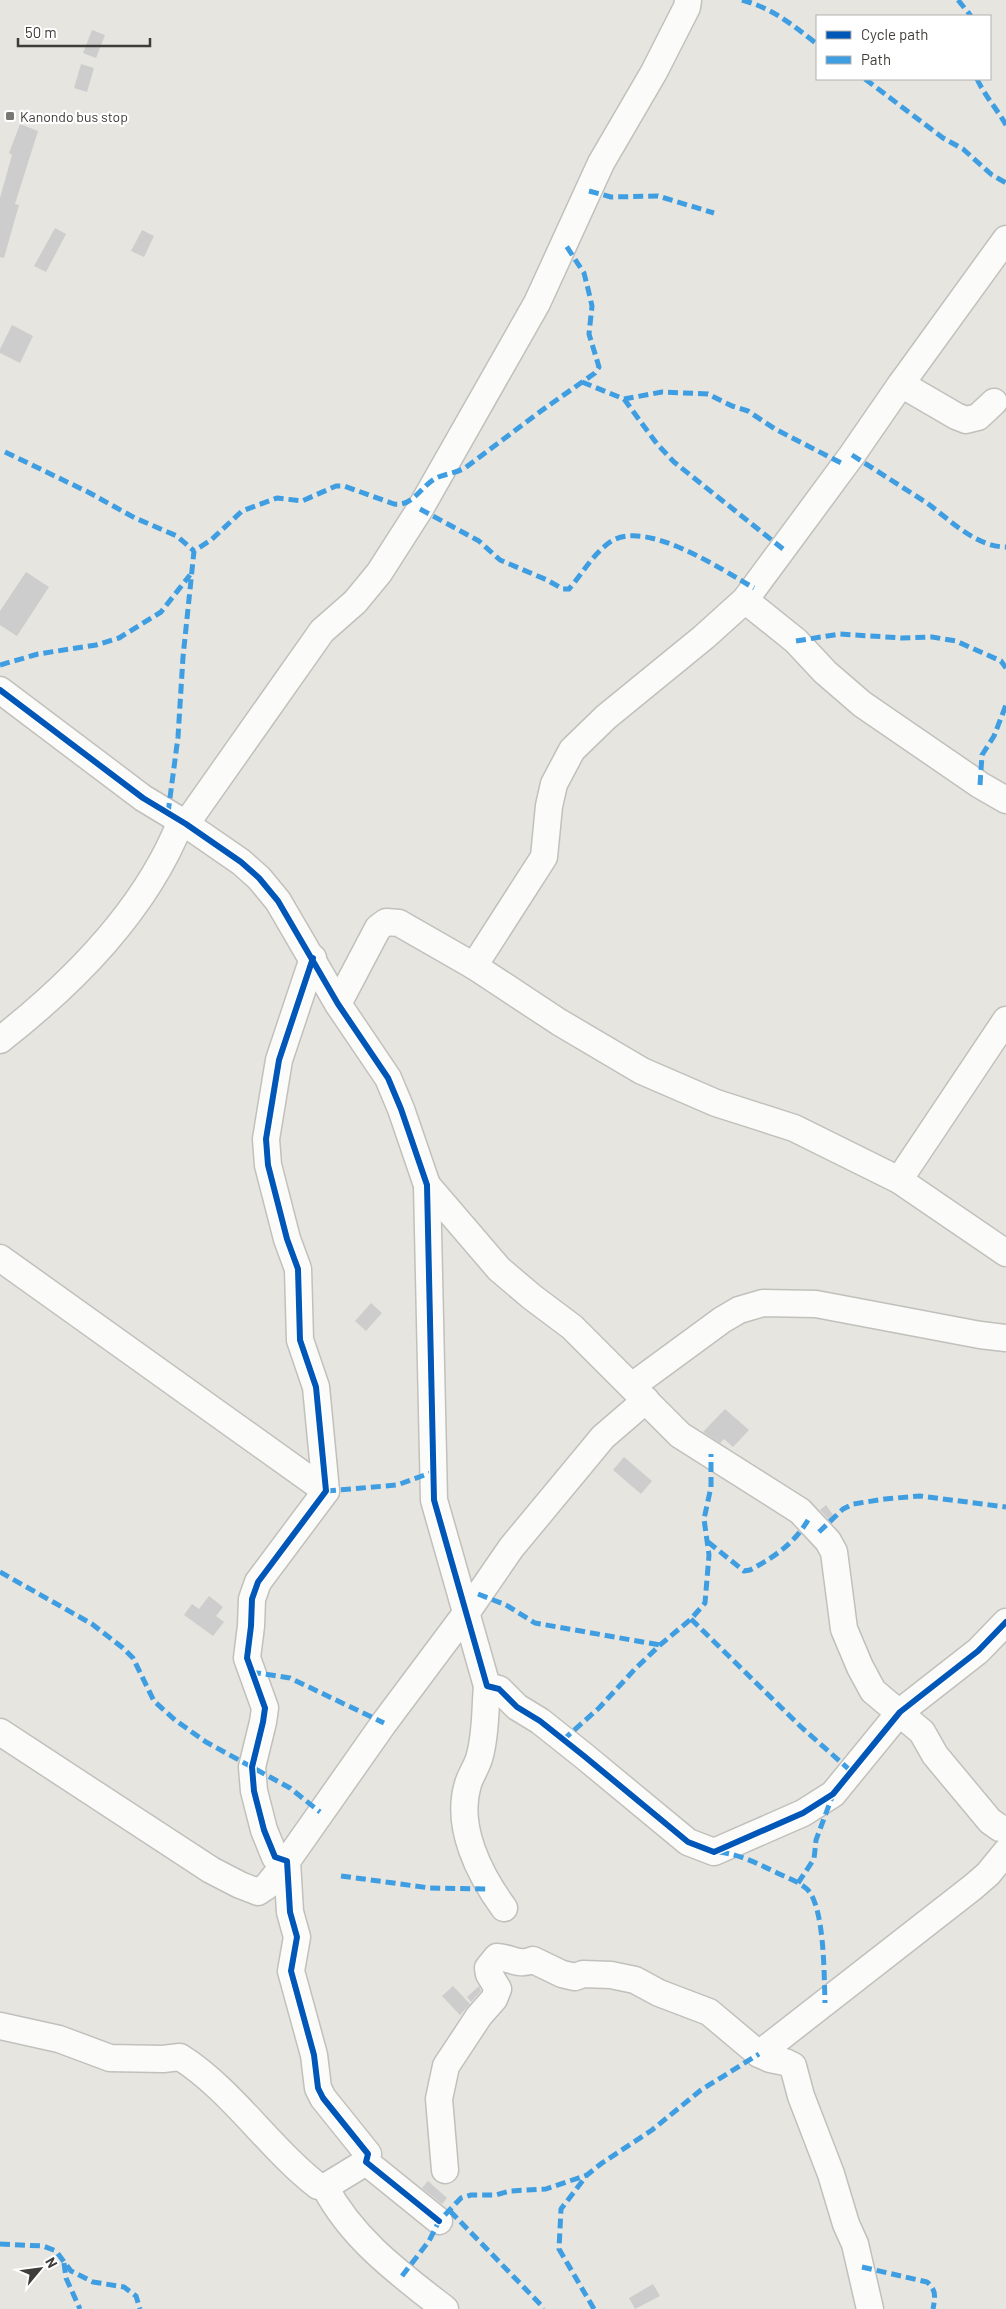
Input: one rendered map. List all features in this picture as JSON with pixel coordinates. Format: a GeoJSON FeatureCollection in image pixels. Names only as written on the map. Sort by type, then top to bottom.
{"type":"FeatureCollection","features":[{"type":"Feature","properties":{"kind":"street"},"geometry":{"type":"LineString","coordinates":[[0,1040],[94,956],[124,919],[156,872],[184,822],[322,631],[355,602],[379,573],[420,509],[537,303],[601,163],[654,72],[687,7],[688,0]]}},
{"type":"Feature","properties":{"kind":"street"},"geometry":{"type":"LineString","coordinates":[[474,966],[544,857],[549,806],[554,784],[572,750],[606,717],[745,600],[852,456],[900,384],[1006,239]]}},
{"type":"Feature","properties":{"kind":"street"},"geometry":{"type":"LineString","coordinates":[[900,384],[966,420],[978,418],[994,402]]}},
{"type":"Feature","properties":{"kind":"street"},"geometry":{"type":"LineString","coordinates":[[745,600],[796,641],[826,672],[862,704],[934,754],[1006,800]]}},
{"type":"Feature","properties":{"kind":"street"},"geometry":{"type":"LineString","coordinates":[[0,690],[143,798],[184,822],[241,862],[259,878],[278,901],[313,958],[338,1004],[388,1078],[402,1109],[427,1185],[434,1500],[487,1686],[483,1740],[480,1756],[468,1784],[464,1819],[475,1856],[486,1881],[504,1908]]}},
{"type":"Feature","properties":{"kind":"street"},"geometry":{"type":"LineString","coordinates":[[338,1004],[378,928],[386,922],[400,923],[474,966],[559,1022],[642,1071],[716,1103],[794,1128],[899,1180],[1006,1253]]}},
{"type":"Feature","properties":{"kind":"street"},"geometry":{"type":"LineString","coordinates":[[287,1861],[275,1857],[264,1830],[254,1792],[252,1767],[263,1722],[264,1708],[247,1658],[252,1599],[263,1574],[326,1491],[316,1387],[306,1362],[299,1333],[298,1269],[287,1239],[268,1165],[266,1139],[279,1060],[313,958]]}},
{"type":"Feature","properties":{"kind":"street"},"geometry":{"type":"LineString","coordinates":[[899,1180],[1006,1020]]}},
{"type":"Feature","properties":{"kind":"street"},"geometry":{"type":"LineString","coordinates":[[427,1185],[499,1269],[572,1327],[680,1435],[800,1511],[828,1541],[834,1552],[844,1629],[860,1667],[878,1697],[900,1712],[922,1732],[935,1755],[990,1822],[1006,1829]]}},
{"type":"Feature","properties":{"kind":"street"},"geometry":{"type":"LineString","coordinates":[[0,1258],[326,1491]]}},
{"type":"Feature","properties":{"kind":"street"},"geometry":{"type":"LineString","coordinates":[[6,1744],[153,1834],[240,1885],[258,1892],[267,1886],[287,1861],[384,1723],[512,1548],[577,1467],[639,1393],[722,1320],[740,1310],[763,1303],[816,1304],[980,1336],[1006,1338]]}},
{"type":"Feature","properties":{"kind":"street"},"geometry":{"type":"LineString","coordinates":[[487,1686],[499,1689],[517,1707],[540,1721],[688,1842],[714,1852],[803,1813],[833,1794],[900,1712],[978,1651],[1006,1622]]}},
{"type":"Feature","properties":{"kind":"street"},"geometry":{"type":"LineString","coordinates":[[760,2054],[959,1898],[988,1874],[1006,1852]]}},
{"type":"Feature","properties":{"kind":"street"},"geometry":{"type":"LineString","coordinates":[[0,2026],[59,2038],[110,2058],[180,2057],[197,2069],[233,2103],[307,2178],[318,2186],[325,2187],[366,2162],[368,2154],[323,2098],[318,2088],[314,2056],[291,1971],[297,1937],[290,1912],[287,1861]]}},
{"type":"Feature","properties":{"kind":"street"},"geometry":{"type":"LineString","coordinates":[[445,2170],[439,2099],[446,2066],[478,2016],[494,1999],[498,1989],[489,1974],[488,1968],[497,1957],[525,1964],[533,1960],[562,1974],[575,1976],[583,1974],[611,1975],[634,1980],[658,1993],[709,2012],[760,2054],[792,2066],[801,2096],[831,2174],[846,2224],[855,2244],[870,2309]]}},
{"type":"Feature","properties":{"kind":"street"},"geometry":{"type":"LineString","coordinates":[[366,2162],[439,2221]]}},
{"type":"Feature","properties":{"kind":"street"},"geometry":{"type":"LineString","coordinates":[[325,2187],[345,2218],[370,2248],[402,2276],[445,2309]]}},
{"type":"Feature","properties":{"kind":"building"},"geometry":{"type":"Polygon","coordinates":[[[92,30],[105,35],[96,58],[83,53],[92,30]]]}},
{"type":"Feature","properties":{"kind":"building"},"geometry":{"type":"Polygon","coordinates":[[[81,64],[94,68],[87,92],[74,88],[81,64]]]}},
{"type":"Feature","properties":{"kind":"building"},"geometry":{"type":"Polygon","coordinates":[[[20,124],[38,131],[15,204],[19,205],[4,258],[0,257],[0,198],[12,155],[9,153],[20,124]]]}},
{"type":"Feature","properties":{"kind":"building"},"geometry":{"type":"Polygon","coordinates":[[[55,228],[66,234],[46,272],[34,266],[55,228]]]}},
{"type":"Feature","properties":{"kind":"building"},"geometry":{"type":"Polygon","coordinates":[[[142,230],[154,236],[144,257],[131,251],[142,230]]]}},
{"type":"Feature","properties":{"kind":"building"},"geometry":{"type":"Polygon","coordinates":[[[12,325],[33,336],[20,363],[0,353],[0,349],[12,325]]]}},
{"type":"Feature","properties":{"kind":"building"},"geometry":{"type":"Polygon","coordinates":[[[26,572],[49,587],[17,636],[0,625],[0,611],[26,572]]]}},
{"type":"Feature","properties":{"kind":"building"},"geometry":{"type":"Polygon","coordinates":[[[371,1303],[382,1313],[366,1331],[355,1321],[371,1303]]]}},
{"type":"Feature","properties":{"kind":"building"},"geometry":{"type":"Polygon","coordinates":[[[725,1409],[749,1430],[733,1447],[724,1439],[720,1443],[703,1432],[725,1409]]]}},
{"type":"Feature","properties":{"kind":"building"},"geometry":{"type":"Polygon","coordinates":[[[624,1457],[652,1481],[641,1494],[613,1470],[624,1457]]]}},
{"type":"Feature","properties":{"kind":"building"},"geometry":{"type":"Polygon","coordinates":[[[826,1505],[834,1516],[829,1520],[820,1510],[826,1505]]]}},
{"type":"Feature","properties":{"kind":"building"},"geometry":{"type":"Polygon","coordinates":[[[209,1596],[223,1607],[216,1616],[224,1622],[213,1636],[184,1615],[192,1604],[199,1609],[209,1596]]]}},
{"type":"Feature","properties":{"kind":"building"},"geometry":{"type":"Polygon","coordinates":[[[453,1986],[470,2004],[460,2015],[442,1996],[453,1986]]]}},
{"type":"Feature","properties":{"kind":"building"},"geometry":{"type":"Polygon","coordinates":[[[479,1986],[481,1991],[471,2002],[467,1997],[479,1986]]]}},
{"type":"Feature","properties":{"kind":"building"},"geometry":{"type":"Polygon","coordinates":[[[428,2181],[447,2198],[442,2204],[422,2188],[428,2181]]]}},
{"type":"Feature","properties":{"kind":"building"},"geometry":{"type":"Polygon","coordinates":[[[653,2284],[660,2296],[635,2309],[629,2298],[653,2284]]]}},
{"type":"Feature","properties":{"kind":"marked path"},"geometry":{"type":"LineString","coordinates":[[742,0],[773,13],[816,43]]}},
{"type":"Feature","properties":{"kind":"marked path"},"geometry":{"type":"LineString","coordinates":[[958,0],[970,15]]}},
{"type":"Feature","properties":{"kind":"marked path"},"geometry":{"type":"LineString","coordinates":[[866,80],[943,138],[963,149],[992,175],[1006,183]]}},
{"type":"Feature","properties":{"kind":"marked path"},"geometry":{"type":"LineString","coordinates":[[978,80],[1006,125]]}},
{"type":"Feature","properties":{"kind":"marked path"},"geometry":{"type":"LineString","coordinates":[[589,191],[611,197],[658,196],[714,213]]}},
{"type":"Feature","properties":{"kind":"marked path"},"geometry":{"type":"LineString","coordinates":[[168,813],[178,737],[183,657],[194,551],[211,540],[242,511],[277,498],[302,501],[336,486],[344,486],[394,504],[406,502],[436,478],[465,468],[595,373],[599,367],[589,334],[592,306],[589,293],[584,273],[565,244]]}},
{"type":"Feature","properties":{"kind":"marked path"},"geometry":{"type":"LineString","coordinates":[[582,382],[624,399],[662,392],[708,394],[732,406],[748,411],[775,429],[845,465]]}},
{"type":"Feature","properties":{"kind":"marked path"},"geometry":{"type":"LineString","coordinates":[[624,399],[657,444],[674,462],[783,549]]}},
{"type":"Feature","properties":{"kind":"marked path"},"geometry":{"type":"LineString","coordinates":[[5,452],[88,492],[135,518],[177,536],[194,551]]}},
{"type":"Feature","properties":{"kind":"marked path"},"geometry":{"type":"LineString","coordinates":[[852,455],[927,503],[974,538],[984,543],[1006,547]]}},
{"type":"Feature","properties":{"kind":"marked path"},"geometry":{"type":"LineString","coordinates":[[420,509],[479,541],[500,560],[563,589],[569,589],[604,547],[610,542],[625,536],[663,541],[684,549],[754,588]]}},
{"type":"Feature","properties":{"kind":"marked path"},"geometry":{"type":"LineString","coordinates":[[0,665],[38,654],[96,645],[119,638],[161,612],[190,575]]}},
{"type":"Feature","properties":{"kind":"marked path"},"geometry":{"type":"LineString","coordinates":[[796,641],[840,634],[902,638],[932,637],[956,641],[1001,661],[1006,668]]}},
{"type":"Feature","properties":{"kind":"marked path"},"geometry":{"type":"LineString","coordinates":[[980,785],[982,755],[994,736],[1006,705]]}},
{"type":"Feature","properties":{"kind":"marked path"},"geometry":{"type":"LineString","coordinates":[[563,1740],[599,1708],[635,1669],[691,1619],[705,1603],[709,1555],[704,1519],[711,1487],[711,1454]]}},
{"type":"Feature","properties":{"kind":"marked path"},"geometry":{"type":"LineString","coordinates":[[326,1491],[397,1485],[433,1472]]}},
{"type":"Feature","properties":{"kind":"marked path"},"geometry":{"type":"LineString","coordinates":[[819,1532],[843,1509],[853,1504],[885,1499],[920,1496],[1006,1507]]}},
{"type":"Feature","properties":{"kind":"marked path"},"geometry":{"type":"LineString","coordinates":[[708,1542],[744,1571],[750,1570],[790,1543],[808,1520]]}},
{"type":"Feature","properties":{"kind":"marked path"},"geometry":{"type":"LineString","coordinates":[[0,1572],[92,1624],[133,1658],[154,1701],[175,1720],[206,1742],[290,1788],[320,1812]]}},
{"type":"Feature","properties":{"kind":"marked path"},"geometry":{"type":"LineString","coordinates":[[478,1594],[506,1605],[535,1623],[660,1645]]}},
{"type":"Feature","properties":{"kind":"marked path"},"geometry":{"type":"LineString","coordinates":[[691,1619],[800,1726],[852,1772]]}},
{"type":"Feature","properties":{"kind":"marked path"},"geometry":{"type":"LineString","coordinates":[[251,1672],[290,1678],[384,1723]]}},
{"type":"Feature","properties":{"kind":"marked path"},"geometry":{"type":"LineString","coordinates":[[798,1883],[814,1859],[816,1840],[832,1797]]}},
{"type":"Feature","properties":{"kind":"marked path"},"geometry":{"type":"LineString","coordinates":[[719,1852],[754,1862],[795,1881],[807,1889],[813,1898],[820,1926],[824,1960],[825,2003]]}},
{"type":"Feature","properties":{"kind":"marked path"},"geometry":{"type":"LineString","coordinates":[[341,1876],[430,1888],[490,1889]]}},
{"type":"Feature","properties":{"kind":"marked path"},"geometry":{"type":"LineString","coordinates":[[594,2309],[559,2249],[561,2209],[587,2175],[602,2163],[652,2130],[701,2090],[759,2054]]}},
{"type":"Feature","properties":{"kind":"marked path"},"geometry":{"type":"LineString","coordinates":[[402,2276],[429,2241],[439,2221],[461,2198],[471,2195],[496,2195],[510,2191],[546,2189],[587,2175]]}},
{"type":"Feature","properties":{"kind":"marked path"},"geometry":{"type":"LineString","coordinates":[[450,2211],[543,2309]]}},
{"type":"Feature","properties":{"kind":"marked path"},"geometry":{"type":"LineString","coordinates":[[0,2244],[43,2246],[56,2251],[71,2271],[93,2282],[124,2287],[136,2296],[140,2309]]}},
{"type":"Feature","properties":{"kind":"marked path"},"geometry":{"type":"LineString","coordinates":[[64,2263],[66,2278],[80,2309]]}},
{"type":"Feature","properties":{"kind":"marked path"},"geometry":{"type":"LineString","coordinates":[[862,2267],[927,2282],[934,2291],[933,2309]]}},
{"type":"Feature","properties":{"kind":"cycle path"},"geometry":{"type":"LineString","coordinates":[[0,690],[143,798],[186,824],[241,862],[259,878],[278,901],[338,1004],[388,1078],[401,1109],[427,1185],[434,1500],[487,1686],[499,1689],[517,1707],[540,1721],[688,1842],[714,1852],[803,1813],[833,1794],[900,1712],[978,1651],[1006,1622]]}},
{"type":"Feature","properties":{"kind":"cycle path"},"geometry":{"type":"LineString","coordinates":[[313,958],[279,1060],[266,1139],[268,1165],[287,1239],[298,1269],[300,1340],[316,1387],[326,1491],[258,1582],[252,1599],[247,1658],[265,1708],[252,1767],[254,1791],[264,1830],[275,1857],[287,1861],[290,1912],[297,1937],[291,1971],[314,2055],[318,2088],[323,2098],[368,2154],[366,2162],[439,2221]]}},
{"type":"Feature","properties":{"kind":"place","name":"Kanondo bus stop"},"geometry":{"type":"Point","coordinates":[10,116]}}]}
